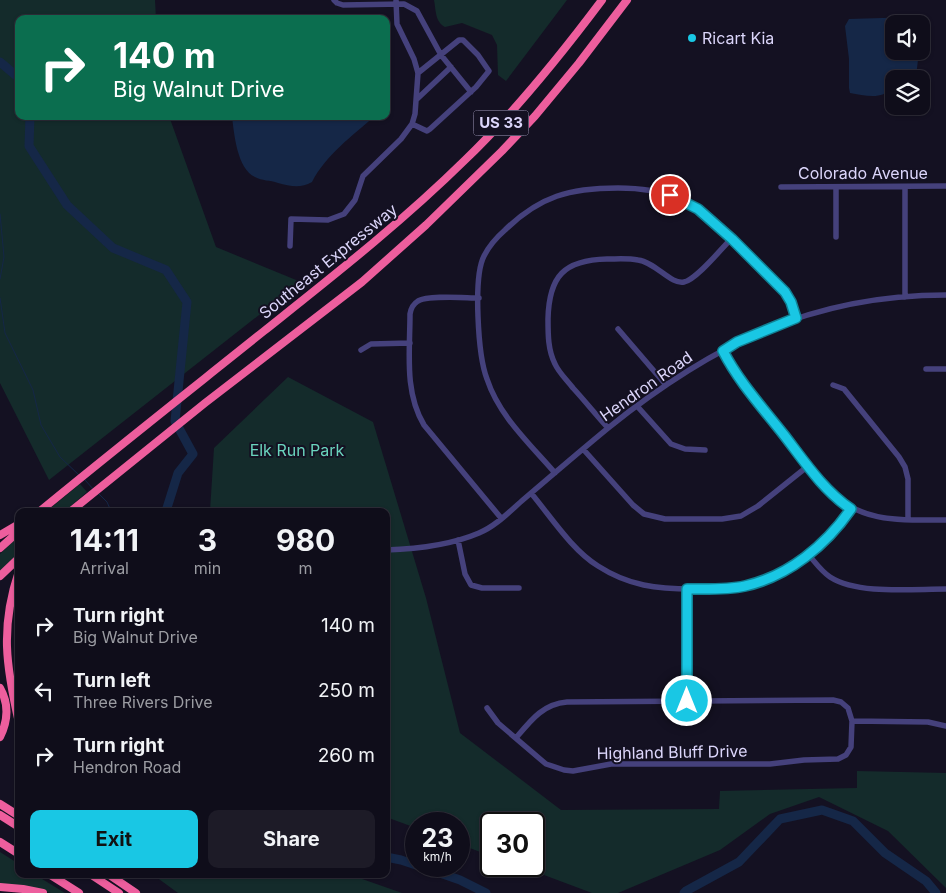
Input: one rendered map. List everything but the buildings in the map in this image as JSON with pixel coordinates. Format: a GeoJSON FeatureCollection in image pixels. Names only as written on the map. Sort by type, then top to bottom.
{"type":"FeatureCollection","features":[{"type":"Feature","properties":{"kind":"highway","name":"Southeast Expressway"},"geometry":{"type":"LineString","coordinates":[[44,508],[363,252],[434,191],[473,153],[524,98],[602,0]]}},
{"type":"Feature","properties":{"kind":"highway","name":"US 33"},"geometry":{"type":"LineString","coordinates":[[75,508],[205,403],[362,282],[469,185],[535,116],[579,63],[627,0]]}},
{"type":"Feature","properties":{"kind":"highway"},"geometry":{"type":"LineString","coordinates":[[0,535],[15,526]]}},
{"type":"Feature","properties":{"kind":"highway"},"geometry":{"type":"LineString","coordinates":[[0,548],[15,535]]}},
{"type":"Feature","properties":{"kind":"highway"},"geometry":{"type":"LineString","coordinates":[[0,576],[15,562]]}},
{"type":"Feature","properties":{"kind":"highway"},"geometry":{"type":"LineString","coordinates":[[15,579],[6,598],[1,634],[5,665],[15,706]]}},
{"type":"Feature","properties":{"kind":"highway"},"geometry":{"type":"LineString","coordinates":[[0,688],[6,704],[5,725],[0,737]]}},
{"type":"Feature","properties":{"kind":"highway"},"geometry":{"type":"LineString","coordinates":[[0,804],[15,813]]}},
{"type":"Feature","properties":{"kind":"highway"},"geometry":{"type":"LineString","coordinates":[[0,815],[15,824]]}},
{"type":"Feature","properties":{"kind":"highway"},"geometry":{"type":"LineString","coordinates":[[0,842],[15,851]]}},
{"type":"Feature","properties":{"kind":"highway"},"geometry":{"type":"LineString","coordinates":[[55,878],[79,893]]}},
{"type":"Feature","properties":{"kind":"highway"},"geometry":{"type":"LineString","coordinates":[[96,878],[119,893]]}},
{"type":"Feature","properties":{"kind":"highway"},"geometry":{"type":"LineString","coordinates":[[114,878],[136,893]]}},
{"type":"Feature","properties":{"kind":"highway"},"geometry":{"type":"LineString","coordinates":[[0,887],[22,888],[43,893]]}},
{"type":"Feature","properties":{"kind":"street"},"geometry":{"type":"LineString","coordinates":[[334,0],[343,5],[396,2],[411,6],[417,10],[441,54],[471,92]]}},
{"type":"Feature","properties":{"kind":"street"},"geometry":{"type":"LineString","coordinates":[[290,246],[291,219],[328,220],[344,214],[355,200],[363,176],[401,139],[412,124],[418,73],[414,59],[397,24],[396,2]]}},
{"type":"Feature","properties":{"kind":"street"},"geometry":{"type":"LineString","coordinates":[[412,124],[427,130],[430,129],[471,92],[489,71],[488,67],[462,40],[456,42],[418,73]]}},
{"type":"Feature","properties":{"kind":"street"},"geometry":{"type":"LineString","coordinates":[[416,99],[451,67]]}},
{"type":"Feature","properties":{"kind":"street"},"geometry":{"type":"LineString","coordinates":[[836,186],[836,237]]}},
{"type":"Feature","properties":{"kind":"street","name":"Colorado Avenue"},"geometry":{"type":"LineString","coordinates":[[781,187],[946,186]]}},
{"type":"Feature","properties":{"kind":"street"},"geometry":{"type":"LineString","coordinates":[[905,187],[905,297]]}},
{"type":"Feature","properties":{"kind":"street"},"geometry":{"type":"LineString","coordinates":[[555,473],[510,421],[493,395],[486,379],[481,357],[479,279],[484,257],[512,223],[535,206],[566,192],[597,188],[633,188],[661,192],[688,203],[708,216],[785,292],[791,302],[796,318]]}},
{"type":"Feature","properties":{"kind":"street"},"geometry":{"type":"LineString","coordinates":[[608,428],[558,370],[550,351],[548,334],[550,293],[556,281],[570,266],[588,260],[638,260],[656,267],[674,282],[683,282],[694,277],[732,239]]}},
{"type":"Feature","properties":{"kind":"street","name":"Hendron Road"},"geometry":{"type":"LineString","coordinates":[[390,550],[424,547],[480,533],[501,518],[637,406],[666,385],[737,342],[796,318],[850,304],[905,297],[946,295]]}},
{"type":"Feature","properties":{"kind":"street"},"geometry":{"type":"LineString","coordinates":[[479,298],[429,298],[416,302],[411,311],[411,392],[420,419],[433,438],[501,518]]}},
{"type":"Feature","properties":{"kind":"street"},"geometry":{"type":"LineString","coordinates":[[618,329],[666,385]]}},
{"type":"Feature","properties":{"kind":"street"},"geometry":{"type":"LineString","coordinates":[[361,350],[371,344],[410,343]]}},
{"type":"Feature","properties":{"kind":"street"},"geometry":{"type":"LineString","coordinates":[[723,351],[744,386],[808,466],[828,490],[851,509],[882,518],[946,520]]}},
{"type":"Feature","properties":{"kind":"street"},"geometry":{"type":"LineString","coordinates":[[926,369],[946,369]]}},
{"type":"Feature","properties":{"kind":"street"},"geometry":{"type":"LineString","coordinates":[[833,385],[844,389],[902,462],[908,479],[908,520]]}},
{"type":"Feature","properties":{"kind":"street"},"geometry":{"type":"LineString","coordinates":[[637,406],[671,444],[685,449],[705,450]]}},
{"type":"Feature","properties":{"kind":"street"},"geometry":{"type":"LineString","coordinates":[[583,449],[633,506],[644,514],[666,519],[722,519],[741,516],[758,506],[808,466]]}},
{"type":"Feature","properties":{"kind":"street"},"geometry":{"type":"LineString","coordinates":[[531,493],[576,547],[597,566],[620,579],[657,588],[687,589],[744,586],[777,575],[808,554],[832,534],[851,509]]}},
{"type":"Feature","properties":{"kind":"street"},"geometry":{"type":"LineString","coordinates":[[458,540],[465,574],[471,585],[482,588],[519,588]]}},
{"type":"Feature","properties":{"kind":"street"},"geometry":{"type":"LineString","coordinates":[[808,554],[818,567],[829,576],[852,586],[872,589],[946,588]]}},
{"type":"Feature","properties":{"kind":"street"},"geometry":{"type":"LineString","coordinates":[[687,589],[687,701]]}},
{"type":"Feature","properties":{"kind":"street"},"geometry":{"type":"LineString","coordinates":[[516,738],[537,713],[561,702],[837,701],[848,708],[852,722],[928,722],[946,726]]}},
{"type":"Feature","properties":{"kind":"street","name":"Highland Bluff Drive"},"geometry":{"type":"LineString","coordinates":[[487,708],[498,723],[546,764],[569,771],[611,764],[777,764],[796,760],[833,760],[842,758],[851,747],[852,722]]}},
{"type":"Feature","properties":{"kind":"green space"},"geometry":{"type":"Polygon","coordinates":[[[0,0],[155,0],[156,15],[15,15],[15,120],[170,120],[216,247],[301,282],[49,480],[0,383],[0,0]]]}},
{"type":"Feature","properties":{"kind":"green space"},"geometry":{"type":"Polygon","coordinates":[[[434,0],[567,0],[506,81],[498,75],[497,45],[492,35],[462,23],[445,27],[439,22],[434,0]]]}},
{"type":"Feature","properties":{"kind":"green space","name":"Elk Run Park"},"geometry":{"type":"Polygon","coordinates":[[[288,377],[373,422],[426,598],[460,733],[561,810],[719,809],[720,791],[857,788],[857,771],[946,773],[946,888],[888,831],[819,797],[770,814],[720,850],[618,893],[592,893],[545,875],[545,812],[480,812],[480,852],[470,848],[470,812],[405,812],[405,824],[390,818],[390,508],[210,508],[214,448],[288,377]]]}},
{"type":"Feature","properties":{"kind":"green space"},"geometry":{"type":"Polygon","coordinates":[[[80,484],[87,492],[68,508],[51,508],[80,484]]]}},
{"type":"Feature","properties":{"kind":"green space"},"geometry":{"type":"Polygon","coordinates":[[[15,540],[15,557],[0,572],[0,554],[15,540]]]}},
{"type":"Feature","properties":{"kind":"green space"},"geometry":{"type":"Polygon","coordinates":[[[0,852],[15,861],[15,878],[41,878],[65,893],[51,893],[0,885],[0,852]]]}},
{"type":"Feature","properties":{"kind":"green space"},"geometry":{"type":"Polygon","coordinates":[[[157,878],[359,878],[402,893],[178,893],[157,878]]]}},
{"type":"Feature","properties":{"kind":"water"},"geometry":{"type":"Polygon","coordinates":[[[885,18],[885,60],[918,60],[917,70],[885,70],[885,93],[878,96],[850,93],[849,59],[845,26],[849,19],[885,18]]]}},
{"type":"Feature","properties":{"kind":"water"},"geometry":{"type":"Polygon","coordinates":[[[232,120],[370,120],[324,163],[312,182],[303,186],[287,185],[260,179],[249,173],[240,159],[232,120]]]}},
{"type":"Feature","properties":{"kind":"waterway"},"geometry":{"type":"LineString","coordinates":[[0,62],[15,75]]}},
{"type":"Feature","properties":{"kind":"waterway"},"geometry":{"type":"LineString","coordinates":[[30,120],[29,146],[67,205],[113,248],[166,270],[187,302],[175,421],[193,454],[178,473],[167,508]]}},
{"type":"Feature","properties":{"kind":"waterway"},"geometry":{"type":"LineString","coordinates":[[0,214],[4,257],[0,279]]}},
{"type":"Feature","properties":{"kind":"waterway"},"geometry":{"type":"LineString","coordinates":[[0,298],[5,333],[33,390],[41,425],[60,457],[80,476]]}},
{"type":"Feature","properties":{"kind":"waterway"},"geometry":{"type":"LineString","coordinates":[[85,480],[94,490]]}},
{"type":"Feature","properties":{"kind":"waterway"},"geometry":{"type":"LineString","coordinates":[[99,494],[107,502],[110,508]]}},
{"type":"Feature","properties":{"kind":"waterway"},"geometry":{"type":"LineString","coordinates":[[684,893],[739,862],[780,819],[822,810],[853,821],[885,853],[926,881],[936,893]]}},
{"type":"Feature","properties":{"kind":"waterway"},"geometry":{"type":"LineString","coordinates":[[390,858],[405,861]]}},
{"type":"Feature","properties":{"kind":"waterway"},"geometry":{"type":"LineString","coordinates":[[451,877],[486,893]]}},
{"type":"Feature","properties":{"kind":"place","name":"Ricart Kia"},"geometry":{"type":"Point","coordinates":[692,38]}},
{"type":"Feature","properties":{"kind":"route"},"geometry":{"type":"LineString","coordinates":[[670,195],[688,203],[708,216],[789,297],[796,318],[770,327],[737,342],[723,351],[735,374],[818,478],[837,499],[851,509],[832,534],[795,564],[777,575],[744,586],[687,589],[687,701]]}}]}
